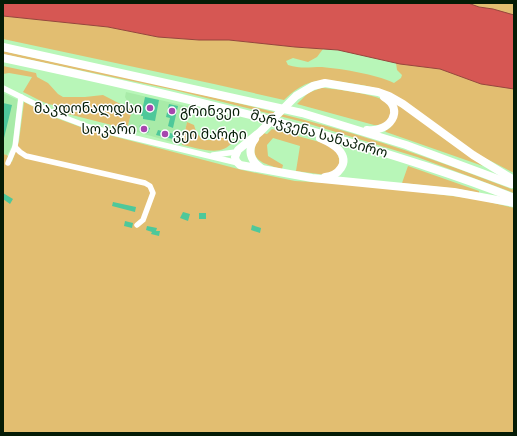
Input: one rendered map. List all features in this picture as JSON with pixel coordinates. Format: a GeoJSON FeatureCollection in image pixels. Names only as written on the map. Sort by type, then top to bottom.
{"type":"FeatureCollection","features":[{"type":"Feature","properties":{"kind":"highway","name":"მარჯვენა სანაპირო"},"geometry":{"type":"LineString","coordinates":[[3,47],[286,109],[354,128],[406,145],[514,184]]}},
{"type":"Feature","properties":{"kind":"highway","name":"მარჯვენა სანაპირო"},"geometry":{"type":"LineString","coordinates":[[3,58],[197,101],[302,129],[400,157],[514,198]]}},
{"type":"Feature","properties":{"kind":"highway"},"geometry":{"type":"LineString","coordinates":[[514,180],[473,155],[403,104],[389,96],[369,90],[325,84],[308,88],[296,96],[260,132],[238,151],[235,158],[241,164],[312,178],[454,192],[514,203]]}},
{"type":"Feature","properties":{"kind":"highway"},"geometry":{"type":"LineString","coordinates":[[354,128],[372,131],[381,130],[388,126],[392,120],[394,112],[392,104],[383,96],[369,90]]}},
{"type":"Feature","properties":{"kind":"highway"},"geometry":{"type":"LineString","coordinates":[[302,129],[336,146],[343,157],[342,167],[334,175],[312,178]]}},
{"type":"Feature","properties":{"kind":"highway"},"geometry":{"type":"LineString","coordinates":[[241,164],[248,163],[251,155],[251,145],[260,132]]}},
{"type":"Feature","properties":{"kind":"highway"},"geometry":{"type":"LineString","coordinates":[[238,151],[246,149],[257,165],[266,170]]}},
{"type":"Feature","properties":{"kind":"street"},"geometry":{"type":"LineString","coordinates":[[3,88],[55,114],[89,127],[241,164]]}},
{"type":"Feature","properties":{"kind":"street"},"geometry":{"type":"LineString","coordinates":[[8,163],[15,147],[21,98]]}},
{"type":"Feature","properties":{"kind":"street"},"geometry":{"type":"LineString","coordinates":[[15,147],[26,156],[145,183],[150,186],[153,193],[147,211],[137,225]]}},
{"type":"Feature","properties":{"kind":"street"},"geometry":{"type":"LineString","coordinates":[[200,155],[220,155],[238,151]]}},
{"type":"Feature","properties":{"kind":"shaded area"},"geometry":{"type":"Polygon","coordinates":[[[3,3],[468,3],[514,15],[514,89],[481,84],[440,69],[400,64],[338,50],[229,40],[199,40],[158,37],[108,27],[3,16],[3,3]]]}},
{"type":"Feature","properties":{"kind":"shaded area"},"geometry":{"type":"Polygon","coordinates":[[[468,3],[514,3],[514,15],[485,8],[468,3]]]}},
{"type":"Feature","properties":{"kind":"shaded area"},"geometry":{"type":"Polygon","coordinates":[[[3,16],[108,27],[158,37],[199,40],[229,40],[323,49],[317,57],[308,62],[293,58],[286,61],[288,65],[297,67],[322,67],[349,71],[378,77],[394,83],[401,78],[402,75],[397,70],[396,63],[440,69],[481,84],[514,89],[514,173],[487,159],[486,161],[391,94],[378,89],[334,81],[317,81],[301,87],[284,100],[3,39],[3,16]]]}},
{"type":"Feature","properties":{"kind":"shaded area"},"geometry":{"type":"Polygon","coordinates":[[[3,51],[190,92],[328,126],[435,161],[514,190],[514,193],[417,157],[303,122],[174,90],[3,54],[3,51]]]}},
{"type":"Feature","properties":{"kind":"shaded area"},"geometry":{"type":"Polygon","coordinates":[[[3,66],[36,73],[37,77],[48,83],[58,94],[63,97],[103,95],[132,110],[127,129],[68,114],[59,107],[38,100],[23,92],[32,77],[9,73],[3,74],[3,66]]]}},
{"type":"Feature","properties":{"kind":"shaded area"},"geometry":{"type":"Polygon","coordinates":[[[321,88],[356,92],[384,100],[389,104],[392,112],[388,122],[374,125],[297,104],[308,93],[321,88]]]}},
{"type":"Feature","properties":{"kind":"shaded area"},"geometry":{"type":"Polygon","coordinates":[[[126,92],[190,107],[182,145],[127,129],[132,110],[125,97],[126,92]]]}},
{"type":"Feature","properties":{"kind":"shaded area"},"geometry":{"type":"Polygon","coordinates":[[[3,93],[18,100],[13,144],[7,155],[3,154],[3,93]]]}},
{"type":"Feature","properties":{"kind":"shaded area"},"geometry":{"type":"Polygon","coordinates":[[[393,101],[483,166],[386,132],[385,131],[390,128],[395,120],[393,101]]]}},
{"type":"Feature","properties":{"kind":"shaded area"},"geometry":{"type":"Polygon","coordinates":[[[24,102],[56,118],[86,129],[242,170],[295,181],[362,185],[477,199],[514,208],[514,433],[3,433],[3,154],[7,155],[12,162],[19,141],[24,102]]]}},
{"type":"Feature","properties":{"kind":"shaded area"},"geometry":{"type":"Polygon","coordinates":[[[187,122],[194,125],[199,136],[203,139],[211,140],[227,135],[233,141],[229,146],[217,151],[203,150],[182,145],[187,122]]]}},
{"type":"Feature","properties":{"kind":"shaded area"},"geometry":{"type":"Polygon","coordinates":[[[272,129],[327,144],[337,151],[341,166],[326,175],[296,171],[300,146],[273,138],[267,145],[268,156],[283,165],[282,169],[261,161],[257,158],[255,153],[257,141],[263,133],[267,134],[272,129]]]}},
{"type":"Feature","properties":{"kind":"shaded area"},"geometry":{"type":"Polygon","coordinates":[[[408,166],[479,191],[479,193],[459,189],[402,183],[408,166]]]}},
{"type":"Feature","properties":{"kind":"building","name":"მაკდონალდსი"},"geometry":{"type":"Polygon","coordinates":[[[145,97],[159,100],[155,121],[143,119],[143,116],[141,116],[145,97]]]}},
{"type":"Feature","properties":{"kind":"building"},"geometry":{"type":"Polygon","coordinates":[[[3,103],[12,105],[4,138],[3,138],[3,103]]]}},
{"type":"Feature","properties":{"kind":"building","name":"გრინვეი"},"geometry":{"type":"Polygon","coordinates":[[[169,104],[178,106],[173,128],[168,126],[170,118],[166,117],[169,104]]]}},
{"type":"Feature","properties":{"kind":"building"},"geometry":{"type":"Polygon","coordinates":[[[140,125],[150,128],[148,133],[139,130],[140,125]]]}},
{"type":"Feature","properties":{"kind":"building"},"geometry":{"type":"Polygon","coordinates":[[[158,130],[174,134],[173,139],[156,135],[158,130]]]}},
{"type":"Feature","properties":{"kind":"building"},"geometry":{"type":"Polygon","coordinates":[[[3,193],[13,199],[10,204],[3,199],[3,193]]]}},
{"type":"Feature","properties":{"kind":"building"},"geometry":{"type":"Polygon","coordinates":[[[113,202],[136,207],[135,212],[112,206],[113,202]]]}},
{"type":"Feature","properties":{"kind":"building"},"geometry":{"type":"Polygon","coordinates":[[[183,212],[190,214],[188,221],[180,218],[183,212]]]}},
{"type":"Feature","properties":{"kind":"building"},"geometry":{"type":"Polygon","coordinates":[[[199,213],[206,213],[206,219],[199,219],[199,213]]]}},
{"type":"Feature","properties":{"kind":"building"},"geometry":{"type":"Polygon","coordinates":[[[125,221],[133,223],[132,228],[124,226],[125,221]]]}},
{"type":"Feature","properties":{"kind":"building"},"geometry":{"type":"Polygon","coordinates":[[[252,225],[261,228],[260,233],[251,230],[252,225]]]}},
{"type":"Feature","properties":{"kind":"building"},"geometry":{"type":"Polygon","coordinates":[[[147,226],[157,228],[156,231],[160,231],[159,236],[151,234],[152,232],[146,230],[147,226]]]}},
{"type":"Feature","properties":{"kind":"place","name":"მაკდონალდსი"},"geometry":{"type":"Point","coordinates":[150,108]}},
{"type":"Feature","properties":{"kind":"place","name":"გრინვეი"},"geometry":{"type":"Point","coordinates":[172,111]}},
{"type":"Feature","properties":{"kind":"place","name":"სოკარი"},"geometry":{"type":"Point","coordinates":[144,129]}},
{"type":"Feature","properties":{"kind":"place","name":"ვეი მარტი"},"geometry":{"type":"Point","coordinates":[165,134]}}]}
